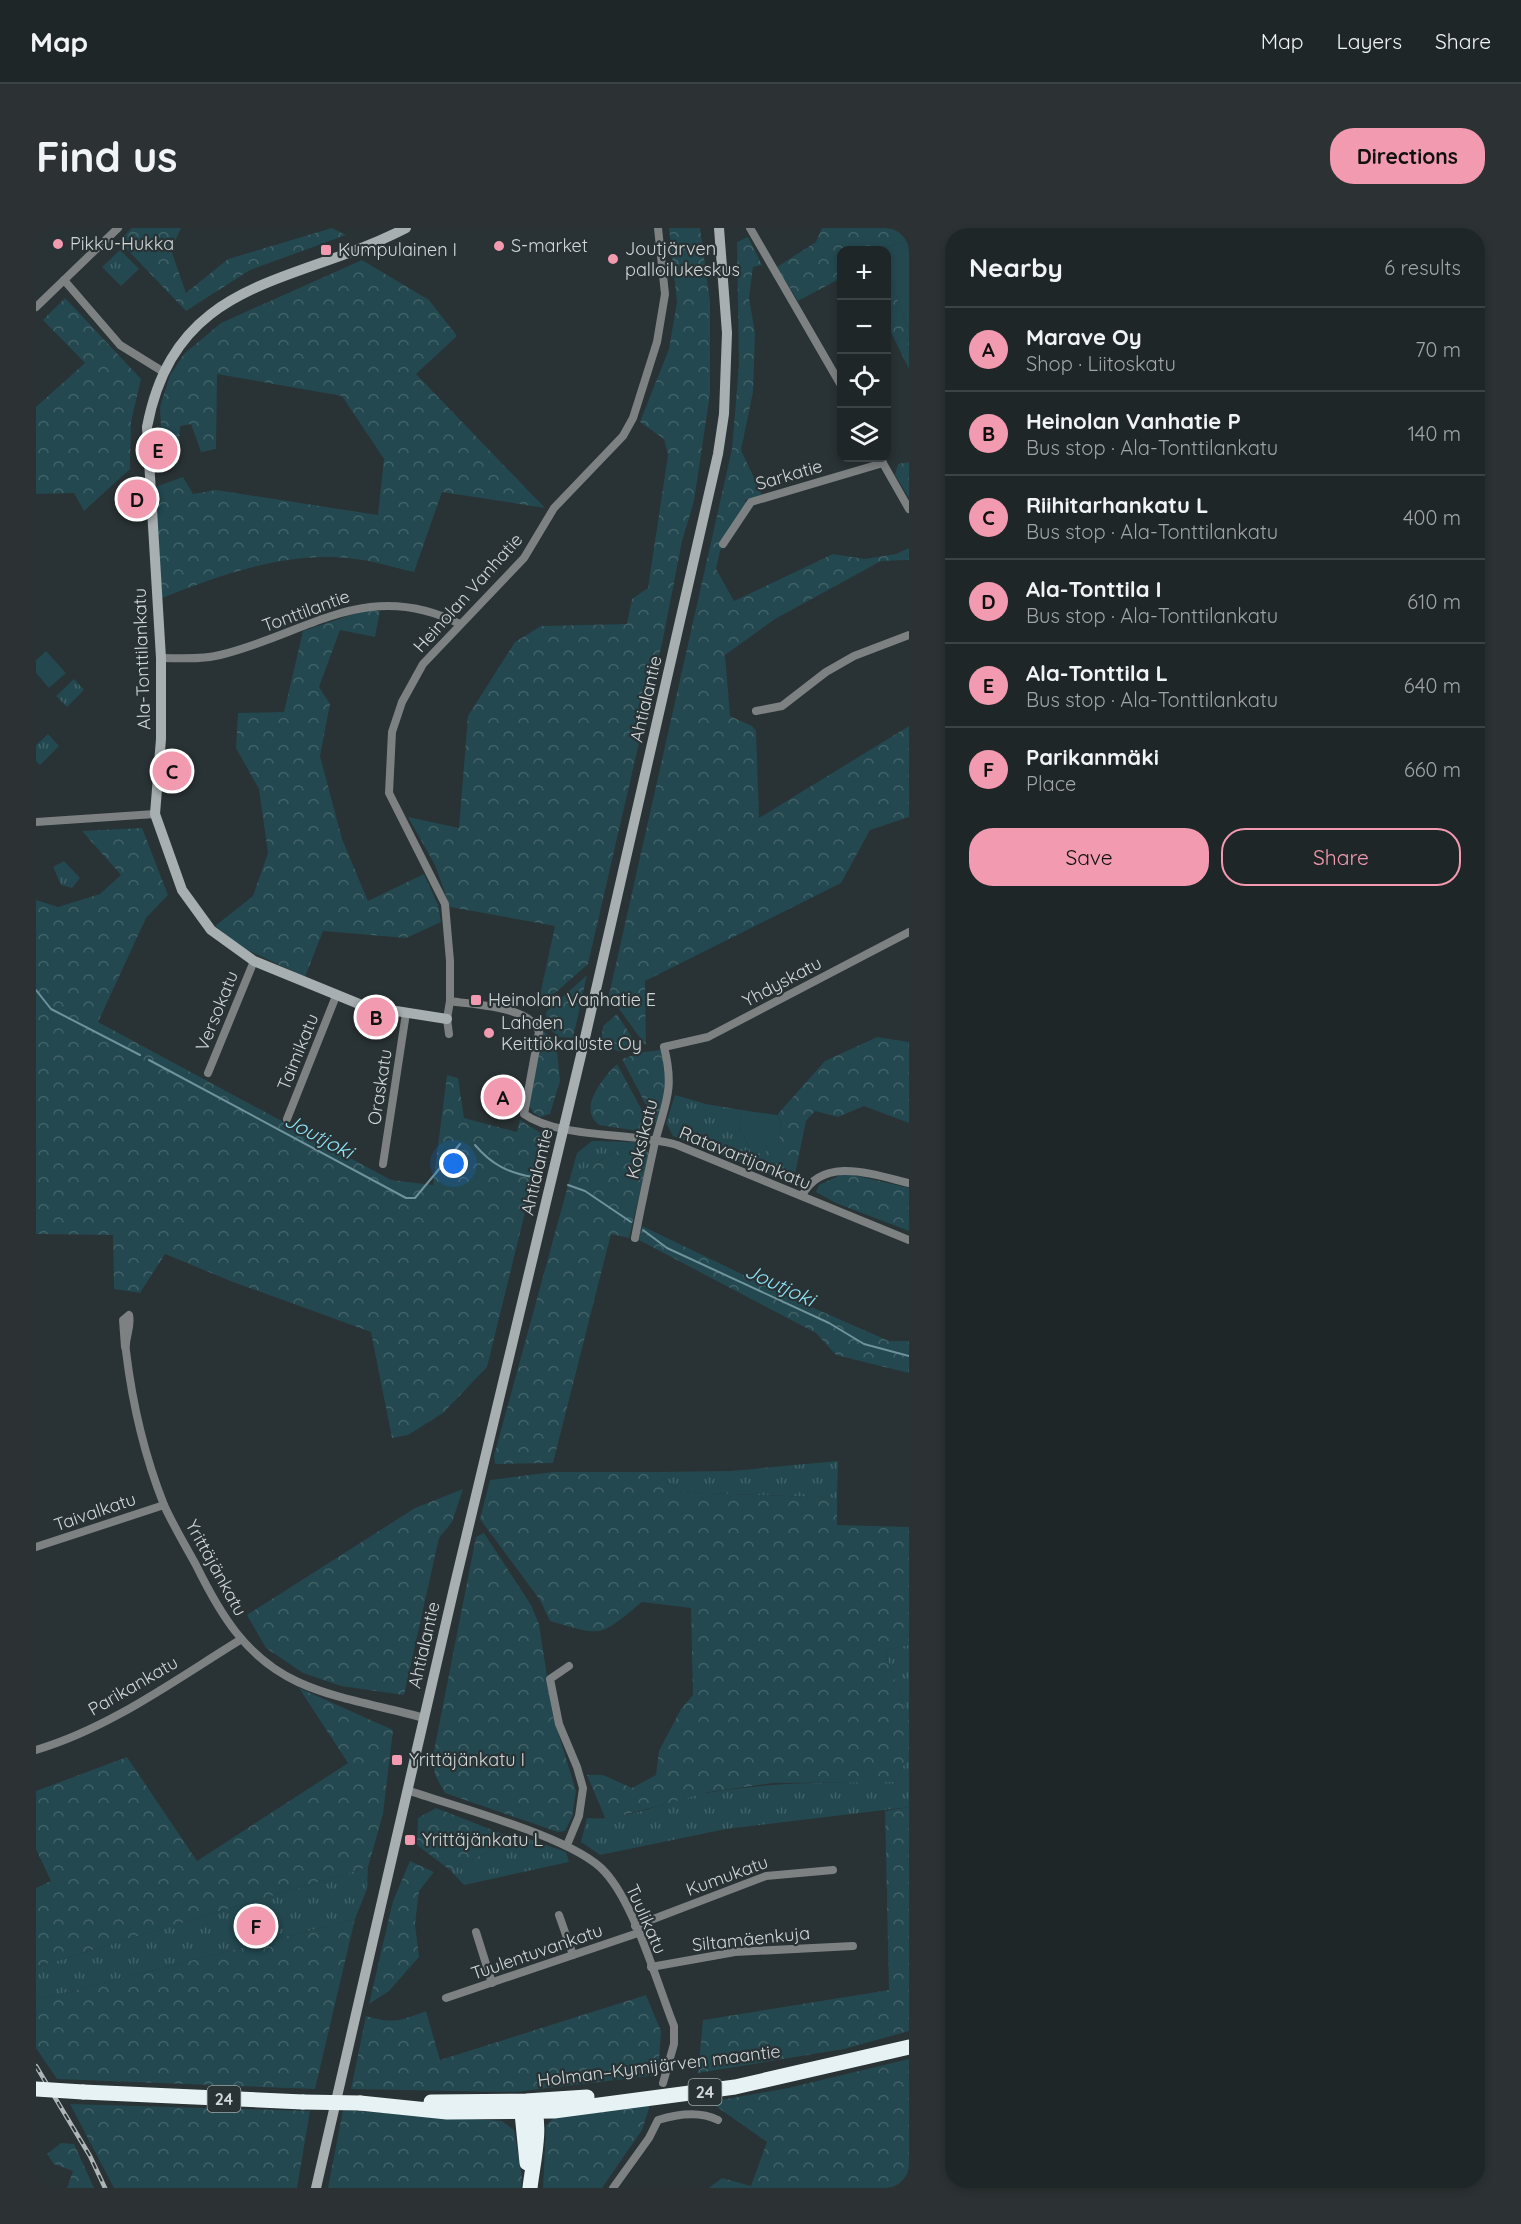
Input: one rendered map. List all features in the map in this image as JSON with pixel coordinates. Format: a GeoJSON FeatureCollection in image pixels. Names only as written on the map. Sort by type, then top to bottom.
{"type":"FeatureCollection","features":[{"type":"Feature","properties":{"kind":"highway","name":"Holman–Kymijärven maantie"},"geometry":{"type":"LineString","coordinates":[[36,2089],[303,2102],[528,2109],[595,2107],[735,2087],[909,2047]]}},
{"type":"Feature","properties":{"kind":"highway"},"geometry":{"type":"LineString","coordinates":[[528,2109],[529,2188]]}},
{"type":"Feature","properties":{"kind":"main road","name":"Ala-Tonttilankatu"},"geometry":{"type":"LineString","coordinates":[[406,228],[243,292],[215,310],[194,328],[162,371],[153,394],[147,427],[160,658],[161,739],[155,814],[182,890],[211,930],[254,961],[364,1006],[447,1019]]}},
{"type":"Feature","properties":{"kind":"main road","name":"Ahtialantie"},"geometry":{"type":"LineString","coordinates":[[316,2188],[424,1718],[564,1128],[718,454],[724,414],[727,333],[719,229]]}},
{"type":"Feature","properties":{"kind":"main road","name":"Ahtialantie"},"geometry":{"type":"LineString","coordinates":[[323,2188],[334,2115]]}},
{"type":"Feature","properties":{"kind":"street"},"geometry":{"type":"LineString","coordinates":[[36,307],[117,228]]}},
{"type":"Feature","properties":{"kind":"street","name":"Heinolan Vanhatie"},"geometry":{"type":"LineString","coordinates":[[449,1034],[447,1019],[450,1001],[448,926],[445,904],[389,794],[392,732],[402,702],[423,664],[524,558],[554,508],[623,436],[633,418],[657,342],[665,294],[658,228]]}},
{"type":"Feature","properties":{"kind":"street"},"geometry":{"type":"LineString","coordinates":[[750,228],[837,378]]}},
{"type":"Feature","properties":{"kind":"street"},"geometry":{"type":"LineString","coordinates":[[64,280],[120,345],[162,371]]}},
{"type":"Feature","properties":{"kind":"street","name":"Sarkatie"},"geometry":{"type":"LineString","coordinates":[[723,544],[751,502],[876,462]]}},
{"type":"Feature","properties":{"kind":"street"},"geometry":{"type":"LineString","coordinates":[[883,462],[909,509]]}},
{"type":"Feature","properties":{"kind":"street","name":"Tonttilantie"},"geometry":{"type":"LineString","coordinates":[[160,658],[218,656],[258,645],[365,606],[400,606],[460,624]]}},
{"type":"Feature","properties":{"kind":"street"},"geometry":{"type":"LineString","coordinates":[[756,711],[782,706],[826,672],[854,656],[909,635]]}},
{"type":"Feature","properties":{"kind":"street"},"geometry":{"type":"LineString","coordinates":[[36,822],[155,814]]}},
{"type":"Feature","properties":{"kind":"street","name":"Yhdyskatu"},"geometry":{"type":"LineString","coordinates":[[664,1047],[708,1037],[909,932]]}},
{"type":"Feature","properties":{"kind":"street","name":"Versokatu"},"geometry":{"type":"LineString","coordinates":[[208,1073],[254,961]]}},
{"type":"Feature","properties":{"kind":"street","name":"Taimikatu"},"geometry":{"type":"LineString","coordinates":[[287,1119],[336,996]]}},
{"type":"Feature","properties":{"kind":"street","name":"Ratavartijankatu"},"geometry":{"type":"LineString","coordinates":[[450,1001],[513,1012],[530,1018],[536,1024],[539,1032],[524,1114],[550,1126],[656,1139],[909,1240]]}},
{"type":"Feature","properties":{"kind":"street","name":"Oraskatu"},"geometry":{"type":"LineString","coordinates":[[383,1164],[406,1013]]}},
{"type":"Feature","properties":{"kind":"street","name":"Koksikatu"},"geometry":{"type":"LineString","coordinates":[[635,1238],[656,1139],[670,1092],[670,1070],[664,1047]]}},
{"type":"Feature","properties":{"kind":"street"},"geometry":{"type":"LineString","coordinates":[[801,1197],[806,1187],[842,1169],[909,1183]]}},
{"type":"Feature","properties":{"kind":"street","name":"Yrittäjänkatu"},"geometry":{"type":"LineString","coordinates":[[125,1347],[148,1455],[164,1505],[215,1603],[240,1640],[256,1655],[297,1682],[338,1696],[424,1718]]}},
{"type":"Feature","properties":{"kind":"street","name":"Taivalkatu"},"geometry":{"type":"LineString","coordinates":[[36,1547],[164,1505]]}},
{"type":"Feature","properties":{"kind":"street","name":"Parikankatu"},"geometry":{"type":"LineString","coordinates":[[36,1750],[67,1741],[124,1711],[240,1640]]}},
{"type":"Feature","properties":{"kind":"street"},"geometry":{"type":"LineString","coordinates":[[567,1845],[579,1816],[583,1788],[559,1724],[550,1679],[569,1666]]}},
{"type":"Feature","properties":{"kind":"street","name":"Tuulikatu"},"geometry":{"type":"LineString","coordinates":[[407,1791],[567,1845],[603,1870],[621,1895],[651,1966],[675,2034],[663,2083]]}},
{"type":"Feature","properties":{"kind":"street","name":"Kumukatu"},"geometry":{"type":"LineString","coordinates":[[636,1930],[766,1876],[784,1872],[833,1870]]}},
{"type":"Feature","properties":{"kind":"street"},"geometry":{"type":"LineString","coordinates":[[559,1915],[573,1956]]}},
{"type":"Feature","properties":{"kind":"street","name":"Tuulentuvankatu"},"geometry":{"type":"LineString","coordinates":[[446,1998],[573,1956],[636,1930]]}},
{"type":"Feature","properties":{"kind":"street"},"geometry":{"type":"LineString","coordinates":[[476,1932],[492,1983]]}},
{"type":"Feature","properties":{"kind":"street","name":"Siltamäenkuja"},"geometry":{"type":"LineString","coordinates":[[651,1966],[735,1952],[853,1947]]}},
{"type":"Feature","properties":{"kind":"street"},"geometry":{"type":"LineString","coordinates":[[613,2188],[649,2138],[658,2120],[684,2115],[708,2115],[718,2120]]}},
{"type":"Feature","properties":{"kind":"green space"},"geometry":{"type":"Polygon","coordinates":[[[132,228],[181,228],[171,250],[186,293],[228,259],[332,228],[346,235],[250,270],[186,311],[119,241],[132,228]]]}},
{"type":"Feature","properties":{"kind":"green space"},"geometry":{"type":"Polygon","coordinates":[[[669,228],[700,228],[710,301],[710,394],[694,501],[682,541],[663,639],[588,964],[537,1009],[555,926],[450,907],[435,865],[408,817],[459,828],[468,716],[515,642],[541,626],[627,624],[632,599],[648,588],[668,455],[664,439],[640,422],[669,349],[677,302],[669,228]]]}},
{"type":"Feature","properties":{"kind":"green space"},"geometry":{"type":"Polygon","coordinates":[[[822,228],[909,228],[909,240],[891,246],[837,246],[837,280],[798,301],[777,267],[816,242],[822,228]]]}},
{"type":"Feature","properties":{"kind":"green space"},"geometry":{"type":"Polygon","coordinates":[[[748,237],[762,265],[753,267],[749,298],[755,333],[753,392],[741,450],[762,495],[745,500],[747,507],[720,551],[716,569],[734,601],[833,554],[865,559],[896,554],[909,548],[909,560],[881,561],[775,619],[725,655],[730,716],[752,726],[756,731],[759,818],[909,726],[909,817],[870,830],[841,883],[645,981],[646,1046],[609,995],[732,449],[739,364],[737,242],[748,237]]]}},
{"type":"Feature","properties":{"kind":"green space"},"geometry":{"type":"Polygon","coordinates":[[[909,240],[909,332],[891,280],[891,246],[909,240]]]}},
{"type":"Feature","properties":{"kind":"green space"},"geometry":{"type":"Polygon","coordinates":[[[120,250],[139,269],[121,286],[102,267],[120,250]]]}},
{"type":"Feature","properties":{"kind":"green space"},"geometry":{"type":"Polygon","coordinates":[[[362,260],[429,300],[457,336],[416,374],[545,508],[442,492],[414,572],[362,560],[330,557],[306,558],[257,566],[162,598],[155,487],[183,477],[193,494],[216,490],[378,515],[384,459],[342,396],[217,374],[216,449],[201,452],[191,424],[180,426],[178,463],[163,468],[160,407],[170,375],[184,354],[221,323],[362,260]]]}},
{"type":"Feature","properties":{"kind":"green space"},"geometry":{"type":"Polygon","coordinates":[[[891,280],[909,332],[909,369],[891,332],[891,280]]]}},
{"type":"Feature","properties":{"kind":"green space"},"geometry":{"type":"Polygon","coordinates":[[[65,298],[141,379],[131,422],[130,469],[84,511],[74,493],[36,494],[36,407],[85,363],[43,320],[65,298]]]}},
{"type":"Feature","properties":{"kind":"green space"},"geometry":{"type":"Polygon","coordinates":[[[909,462],[909,498],[895,475],[898,464],[909,462]]]}},
{"type":"Feature","properties":{"kind":"green space"},"geometry":{"type":"Polygon","coordinates":[[[366,610],[380,611],[375,637],[340,630],[319,687],[330,704],[320,756],[342,839],[368,901],[424,874],[438,905],[441,922],[406,938],[323,931],[305,977],[241,947],[215,926],[253,896],[268,853],[259,789],[236,748],[238,713],[284,712],[303,631],[366,610]]]}},
{"type":"Feature","properties":{"kind":"green space"},"geometry":{"type":"Polygon","coordinates":[[[46,651],[66,673],[49,688],[36,673],[36,660],[46,651]]]}},
{"type":"Feature","properties":{"kind":"green space"},"geometry":{"type":"Polygon","coordinates":[[[74,679],[84,690],[67,707],[56,696],[74,679]]]}},
{"type":"Feature","properties":{"kind":"green space"},"geometry":{"type":"Polygon","coordinates":[[[48,734],[59,746],[40,765],[36,761],[36,745],[48,734]]]}},
{"type":"Feature","properties":{"kind":"green space"},"geometry":{"type":"Polygon","coordinates":[[[142,828],[168,895],[146,918],[98,1022],[391,1180],[433,1185],[447,1075],[458,1078],[464,1118],[517,1132],[520,1120],[544,1135],[487,1367],[443,1413],[408,1435],[392,1438],[371,1332],[233,1282],[165,1254],[140,1293],[114,1289],[113,1235],[36,1234],[36,900],[58,907],[100,894],[121,875],[82,831],[142,828]]]}},
{"type":"Feature","properties":{"kind":"green space"},"geometry":{"type":"Polygon","coordinates":[[[64,861],[80,878],[72,888],[61,885],[53,867],[64,861]]]}},
{"type":"Feature","properties":{"kind":"green space"},"geometry":{"type":"Polygon","coordinates":[[[587,975],[573,1038],[559,1037],[547,1027],[546,1012],[587,975]]]}},
{"type":"Feature","properties":{"kind":"green space"},"geometry":{"type":"Polygon","coordinates":[[[617,1014],[638,1047],[622,1052],[601,1046],[603,1026],[617,1014]]]}},
{"type":"Feature","properties":{"kind":"green space"},"geometry":{"type":"Polygon","coordinates":[[[543,1031],[556,1041],[560,1081],[550,1114],[540,1117],[528,1104],[543,1031]]]}},
{"type":"Feature","properties":{"kind":"green space"},"geometry":{"type":"Polygon","coordinates":[[[877,1037],[909,1042],[909,1123],[864,1106],[838,1117],[815,1111],[806,1121],[793,1184],[753,1167],[753,1155],[778,1147],[781,1121],[777,1115],[825,1061],[877,1037]]]}},
{"type":"Feature","properties":{"kind":"green space"},"geometry":{"type":"Polygon","coordinates":[[[661,1050],[667,1089],[665,1109],[656,1124],[622,1059],[643,1052],[661,1050]]]}},
{"type":"Feature","properties":{"kind":"green space"},"geometry":{"type":"Polygon","coordinates":[[[617,1064],[651,1127],[645,1132],[599,1125],[593,1118],[591,1102],[594,1093],[617,1064]]]}},
{"type":"Feature","properties":{"kind":"green space"},"geometry":{"type":"Polygon","coordinates":[[[675,1095],[706,1104],[742,1110],[739,1128],[753,1155],[743,1154],[745,1164],[673,1136],[666,1123],[675,1095]]]}},
{"type":"Feature","properties":{"kind":"green space"},"geometry":{"type":"Polygon","coordinates":[[[742,1110],[777,1115],[781,1121],[778,1148],[753,1155],[739,1128],[742,1110]]]}},
{"type":"Feature","properties":{"kind":"green space"},"geometry":{"type":"Polygon","coordinates":[[[592,1141],[633,1142],[570,1178],[577,1153],[592,1141]]]}},
{"type":"Feature","properties":{"kind":"green space"},"geometry":{"type":"Polygon","coordinates":[[[633,1142],[645,1145],[649,1155],[629,1238],[611,1234],[553,1463],[495,1464],[494,1456],[570,1178],[633,1142]]]}},
{"type":"Feature","properties":{"kind":"green space"},"geometry":{"type":"Polygon","coordinates":[[[845,1173],[909,1188],[909,1231],[836,1203],[816,1192],[819,1185],[845,1173]]]}},
{"type":"Feature","properties":{"kind":"green space"},"geometry":{"type":"Polygon","coordinates":[[[642,1226],[800,1302],[889,1341],[909,1341],[909,1373],[836,1355],[816,1333],[639,1240],[642,1226]]]}},
{"type":"Feature","properties":{"kind":"green space"},"geometry":{"type":"Polygon","coordinates":[[[838,1461],[837,1498],[681,1492],[656,1472],[731,1471],[838,1461]]]}},
{"type":"Feature","properties":{"kind":"green space"},"geometry":{"type":"Polygon","coordinates":[[[553,1472],[656,1472],[681,1492],[837,1498],[837,1525],[909,1527],[909,1645],[884,1650],[909,1720],[909,1754],[895,1782],[773,1783],[709,1792],[606,1820],[587,1775],[603,1775],[632,1788],[656,1775],[659,1751],[681,1709],[693,1695],[691,1608],[642,1602],[617,1622],[600,1631],[581,1630],[550,1621],[540,1600],[480,1519],[490,1480],[553,1472]]]}},
{"type":"Feature","properties":{"kind":"green space"},"geometry":{"type":"Polygon","coordinates":[[[463,1489],[452,1522],[439,1538],[404,1695],[341,1686],[303,1673],[266,1648],[247,1615],[415,1508],[463,1489]]]}},
{"type":"Feature","properties":{"kind":"green space"},"geometry":{"type":"Polygon","coordinates":[[[484,1533],[531,1605],[539,1624],[553,1716],[576,1791],[572,1817],[565,1831],[558,1832],[445,1793],[435,1775],[433,1756],[476,1537],[484,1533]]]}},
{"type":"Feature","properties":{"kind":"green space"},"geometry":{"type":"Polygon","coordinates":[[[909,1645],[909,1720],[884,1650],[909,1645]]]}},
{"type":"Feature","properties":{"kind":"green space"},"geometry":{"type":"Polygon","coordinates":[[[299,1688],[393,1730],[383,1814],[368,1867],[36,1967],[36,1888],[51,1881],[36,1849],[36,1791],[127,1757],[197,1861],[348,1763],[299,1688]]]}},
{"type":"Feature","properties":{"kind":"green space"},"geometry":{"type":"Polygon","coordinates":[[[909,1754],[909,1807],[726,1829],[600,1855],[581,1842],[587,1818],[634,1813],[696,1795],[780,1784],[895,1782],[909,1754]]]}},
{"type":"Feature","properties":{"kind":"green space"},"geometry":{"type":"Polygon","coordinates":[[[909,1807],[909,2031],[844,2049],[698,2073],[703,2020],[889,1990],[885,1811],[909,1807]]]}},
{"type":"Feature","properties":{"kind":"green space"},"geometry":{"type":"Polygon","coordinates":[[[436,1808],[523,1842],[484,1854],[450,1870],[417,1845],[418,1818],[436,1808]]]}},
{"type":"Feature","properties":{"kind":"green space"},"geometry":{"type":"Polygon","coordinates":[[[529,1839],[566,1852],[569,1862],[464,1885],[450,1870],[484,1854],[529,1839]]]}},
{"type":"Feature","properties":{"kind":"green space"},"geometry":{"type":"Polygon","coordinates":[[[410,1861],[434,1872],[419,1891],[415,1924],[419,1957],[389,1991],[369,2004],[393,1901],[410,1861]]]}},
{"type":"Feature","properties":{"kind":"green space"},"geometry":{"type":"Polygon","coordinates":[[[368,1867],[367,1889],[355,1919],[36,2000],[36,1967],[368,1867]]]}},
{"type":"Feature","properties":{"kind":"green space"},"geometry":{"type":"Polygon","coordinates":[[[355,1919],[315,2089],[57,2079],[36,2048],[36,2000],[355,1919]]]}},
{"type":"Feature","properties":{"kind":"green space"},"geometry":{"type":"Polygon","coordinates":[[[646,1995],[661,2031],[658,2075],[515,2092],[351,2089],[366,2016],[396,2020],[426,2011],[440,2060],[646,1995]]]}},
{"type":"Feature","properties":{"kind":"green space"},"geometry":{"type":"Polygon","coordinates":[[[909,2059],[909,2188],[709,2188],[722,2178],[751,2186],[767,2142],[710,2102],[788,2088],[909,2059]]]}},
{"type":"Feature","properties":{"kind":"green space"},"geometry":{"type":"Polygon","coordinates":[[[651,2102],[642,2130],[602,2188],[543,2188],[546,2125],[554,2118],[651,2102]]]}},
{"type":"Feature","properties":{"kind":"green space"},"geometry":{"type":"Polygon","coordinates":[[[70,2104],[310,2111],[297,2188],[114,2188],[70,2104]]]}},
{"type":"Feature","properties":{"kind":"green space"},"geometry":{"type":"Polygon","coordinates":[[[343,2110],[502,2121],[514,2130],[522,2177],[521,2188],[328,2188],[343,2110]]]}},
{"type":"Feature","properties":{"kind":"green space"},"geometry":{"type":"Polygon","coordinates":[[[61,2143],[74,2144],[94,2188],[67,2188],[73,2171],[54,2164],[47,2154],[61,2143]]]}},
{"type":"Feature","properties":{"kind":"waterway","name":"Joutjoki"},"geometry":{"type":"LineString","coordinates":[[36,990],[51,1009],[140,1055]]}},
{"type":"Feature","properties":{"kind":"waterway","name":"Joutjoki"},"geometry":{"type":"LineString","coordinates":[[149,1060],[406,1198],[415,1198],[460,1144]]}},
{"type":"Feature","properties":{"kind":"waterway","name":"Joutjoki"},"geometry":{"type":"LineString","coordinates":[[475,1145],[501,1167],[533,1177]]}},
{"type":"Feature","properties":{"kind":"waterway","name":"Joutjoki"},"geometry":{"type":"LineString","coordinates":[[568,1185],[585,1191],[631,1222]]}},
{"type":"Feature","properties":{"kind":"waterway","name":"Joutjoki"},"geometry":{"type":"LineString","coordinates":[[643,1230],[667,1248],[829,1323],[864,1344],[909,1356]]}},
{"type":"Feature","properties":{"kind":"railway"},"geometry":{"type":"LineString","coordinates":[[36,2066],[90,2156],[105,2188]]}},
{"type":"Feature","properties":{"kind":"place","name":"Pikku-Hukka"},"geometry":{"type":"Point","coordinates":[58,244]}},
{"type":"Feature","properties":{"kind":"place","name":"S-market"},"geometry":{"type":"Point","coordinates":[499,246]}},
{"type":"Feature","properties":{"kind":"place","name":"Kumpulainen I"},"geometry":{"type":"Point","coordinates":[326,250]}},
{"type":"Feature","properties":{"kind":"place","name":"Joutjärven palloilukeskus"},"geometry":{"type":"Point","coordinates":[613,259]}},
{"type":"Feature","properties":{"kind":"place","name":"Ala-Tonttila L"},"geometry":{"type":"Point","coordinates":[158,450]}},
{"type":"Feature","properties":{"kind":"place","name":"Ala-Tonttila I"},"geometry":{"type":"Point","coordinates":[137,499]}},
{"type":"Feature","properties":{"kind":"place","name":"Riihitarhankatu L"},"geometry":{"type":"Point","coordinates":[172,771]}},
{"type":"Feature","properties":{"kind":"place","name":"Heinolan Vanhatie E"},"geometry":{"type":"Point","coordinates":[476,1000]}},
{"type":"Feature","properties":{"kind":"place","name":"Heinolan Vanhatie P"},"geometry":{"type":"Point","coordinates":[376,1017]}},
{"type":"Feature","properties":{"kind":"place","name":"Lahden Keittiökaluste Oy"},"geometry":{"type":"Point","coordinates":[489,1033]}},
{"type":"Feature","properties":{"kind":"place","name":"Marave Oy"},"geometry":{"type":"Point","coordinates":[503,1097]}},
{"type":"Feature","properties":{"kind":"place","name":"Yrittäjänkatu I"},"geometry":{"type":"Point","coordinates":[397,1760]}},
{"type":"Feature","properties":{"kind":"place","name":"Yrittäjänkatu L"},"geometry":{"type":"Point","coordinates":[410,1840]}},
{"type":"Feature","properties":{"kind":"place","name":"Parikanmäki"},"geometry":{"type":"Point","coordinates":[256,1926]}}]}
